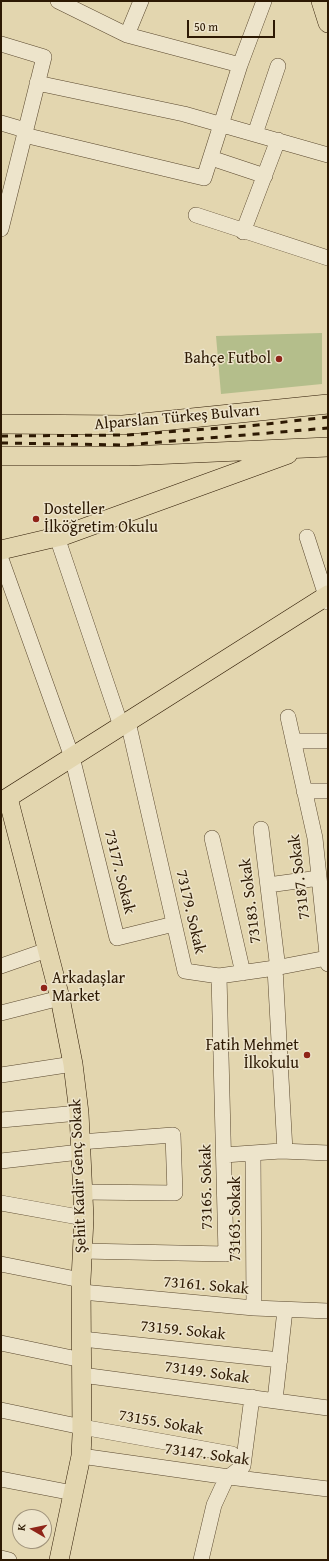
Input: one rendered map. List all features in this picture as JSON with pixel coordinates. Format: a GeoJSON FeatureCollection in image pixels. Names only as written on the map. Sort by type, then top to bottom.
{"type":"FeatureCollection","features":[{"type":"Feature","properties":{"kind":"main road"},"geometry":{"type":"LineString","coordinates":[[321,1],[328,23]]}},
{"type":"Feature","properties":{"kind":"main road","name":"Alparslan Türkeş Bulvarı"},"geometry":{"type":"LineString","coordinates":[[1,424],[123,425],[328,404]]}},
{"type":"Feature","properties":{"kind":"main road","name":"Alparslan Türkeş Bulvarı"},"geometry":{"type":"LineString","coordinates":[[1,456],[128,456],[328,447]]}},
{"type":"Feature","properties":{"kind":"main road"},"geometry":{"type":"LineString","coordinates":[[1,550],[57,537],[154,504],[304,448]]}},
{"type":"Feature","properties":{"kind":"main road"},"geometry":{"type":"LineString","coordinates":[[4,800],[327,598]]}},
{"type":"Feature","properties":{"kind":"main road","name":"Şehit Kadir Genç Sokak"},"geometry":{"type":"LineString","coordinates":[[4,800],[60,998],[73,1064],[78,1113],[84,1218],[82,1251],[81,1456],[59,1560]]}},
{"type":"Feature","properties":{"kind":"street"},"geometry":{"type":"LineString","coordinates":[[58,1],[127,35],[240,65]]}},
{"type":"Feature","properties":{"kind":"street"},"geometry":{"type":"LineString","coordinates":[[127,35],[141,1]]}},
{"type":"Feature","properties":{"kind":"street"},"geometry":{"type":"LineString","coordinates":[[1,123],[25,133],[204,178],[240,65],[264,1]]}},
{"type":"Feature","properties":{"kind":"street"},"geometry":{"type":"LineString","coordinates":[[1,44],[44,57],[1,229]]}},
{"type":"Feature","properties":{"kind":"street"},"geometry":{"type":"LineString","coordinates":[[255,134],[278,66]]}},
{"type":"Feature","properties":{"kind":"street"},"geometry":{"type":"LineString","coordinates":[[37,83],[184,114],[328,155]]}},
{"type":"Feature","properties":{"kind":"street"},"geometry":{"type":"LineString","coordinates":[[243,232],[278,140]]}},
{"type":"Feature","properties":{"kind":"street"},"geometry":{"type":"LineString","coordinates":[[211,158],[265,176]]}},
{"type":"Feature","properties":{"kind":"street"},"geometry":{"type":"LineString","coordinates":[[196,215],[243,232],[328,258]]}},
{"type":"Feature","properties":{"kind":"street","name":"73179. Sokak"},"geometry":{"type":"LineString","coordinates":[[57,537],[124,724],[185,971],[219,976],[275,968],[328,958]]}},
{"type":"Feature","properties":{"kind":"street"},"geometry":{"type":"LineString","coordinates":[[308,537],[327,598]]}},
{"type":"Feature","properties":{"kind":"street"},"geometry":{"type":"LineString","coordinates":[[1,559],[72,757]]}},
{"type":"Feature","properties":{"kind":"street","name":"73187. Sokak"},"geometry":{"type":"LineString","coordinates":[[288,717],[304,791],[322,841],[322,876],[328,964]]}},
{"type":"Feature","properties":{"kind":"street"},"geometry":{"type":"LineString","coordinates":[[293,741],[328,741]]}},
{"type":"Feature","properties":{"kind":"street","name":"73177. Sokak"},"geometry":{"type":"LineString","coordinates":[[72,757],[117,938],[174,924]]}},
{"type":"Feature","properties":{"kind":"street"},"geometry":{"type":"LineString","coordinates":[[304,791],[328,791]]}},
{"type":"Feature","properties":{"kind":"street","name":"73183. Sokak"},"geometry":{"type":"LineString","coordinates":[[261,829],[277,961],[275,968],[285,1151]]}},
{"type":"Feature","properties":{"kind":"street"},"geometry":{"type":"LineString","coordinates":[[212,838],[243,973]]}},
{"type":"Feature","properties":{"kind":"street"},"geometry":{"type":"LineString","coordinates":[[268,885],[322,876]]}},
{"type":"Feature","properties":{"kind":"street"},"geometry":{"type":"LineString","coordinates":[[1,966],[47,950]]}},
{"type":"Feature","properties":{"kind":"street","name":"73165. Sokak"},"geometry":{"type":"LineString","coordinates":[[82,1251],[226,1254],[219,976]]}},
{"type":"Feature","properties":{"kind":"street"},"geometry":{"type":"LineString","coordinates":[[1,1013],[60,998]]}},
{"type":"Feature","properties":{"kind":"street"},"geometry":{"type":"LineString","coordinates":[[1,1075],[73,1064]]}},
{"type":"Feature","properties":{"kind":"street"},"geometry":{"type":"LineString","coordinates":[[1,1120],[78,1113]]}},
{"type":"Feature","properties":{"kind":"street"},"geometry":{"type":"LineString","coordinates":[[1,1161],[80,1147],[173,1135],[175,1193],[82,1192]]}},
{"type":"Feature","properties":{"kind":"street"},"geometry":{"type":"LineString","coordinates":[[224,1155],[285,1151],[328,1153]]}},
{"type":"Feature","properties":{"kind":"street","name":"73163. Sokak"},"geometry":{"type":"LineString","coordinates":[[253,1153],[254,1308]]}},
{"type":"Feature","properties":{"kind":"street"},"geometry":{"type":"LineString","coordinates":[[1,1203],[84,1218]]}},
{"type":"Feature","properties":{"kind":"street","name":"73161. Sokak"},"geometry":{"type":"LineString","coordinates":[[1,1264],[82,1286],[254,1308],[328,1311]]}},
{"type":"Feature","properties":{"kind":"street"},"geometry":{"type":"LineString","coordinates":[[275,1400],[285,1310]]}},
{"type":"Feature","properties":{"kind":"street","name":"73159. Sokak"},"geometry":{"type":"LineString","coordinates":[[82,1339],[280,1360]]}},
{"type":"Feature","properties":{"kind":"street","name":"73149. Sokak"},"geometry":{"type":"LineString","coordinates":[[1,1343],[82,1367],[252,1397],[328,1408]]}},
{"type":"Feature","properties":{"kind":"street"},"geometry":{"type":"LineString","coordinates":[[201,1560],[214,1505],[226,1479],[242,1466],[252,1397]]}},
{"type":"Feature","properties":{"kind":"street","name":"73155. Sokak"},"geometry":{"type":"LineString","coordinates":[[1,1410],[82,1427],[232,1454]]}},
{"type":"Feature","properties":{"kind":"street","name":"73147. Sokak"},"geometry":{"type":"LineString","coordinates":[[81,1456],[229,1477],[328,1488]]}},
{"type":"Feature","properties":{"kind":"street"},"geometry":{"type":"LineString","coordinates":[[1,1479],[73,1493]]}},
{"type":"Feature","properties":{"kind":"street"},"geometry":{"type":"LineString","coordinates":[[1,1558],[9,1560]]}},
{"type":"Feature","properties":{"kind":"green space"},"geometry":{"type":"Polygon","coordinates":[[[322,333],[322,384],[221,394],[216,336],[322,333]]]}},
{"type":"Feature","properties":{"kind":"railway"},"geometry":{"type":"LineString","coordinates":[[1,436],[126,435],[249,426],[328,417]]}},
{"type":"Feature","properties":{"kind":"railway"},"geometry":{"type":"LineString","coordinates":[[1,443],[125,445],[328,428]]}},
{"type":"Feature","properties":{"kind":"place","name":"Bahçe Futbol"},"geometry":{"type":"Point","coordinates":[279,359]}},
{"type":"Feature","properties":{"kind":"place","name":"Dosteller İlköğretim Okulu"},"geometry":{"type":"Point","coordinates":[36,519]}},
{"type":"Feature","properties":{"kind":"place","name":"Arkadaşlar Market"},"geometry":{"type":"Point","coordinates":[44,988]}},
{"type":"Feature","properties":{"kind":"place","name":"Fatih Mehmet İlkokulu"},"geometry":{"type":"Point","coordinates":[307,1055]}}]}
